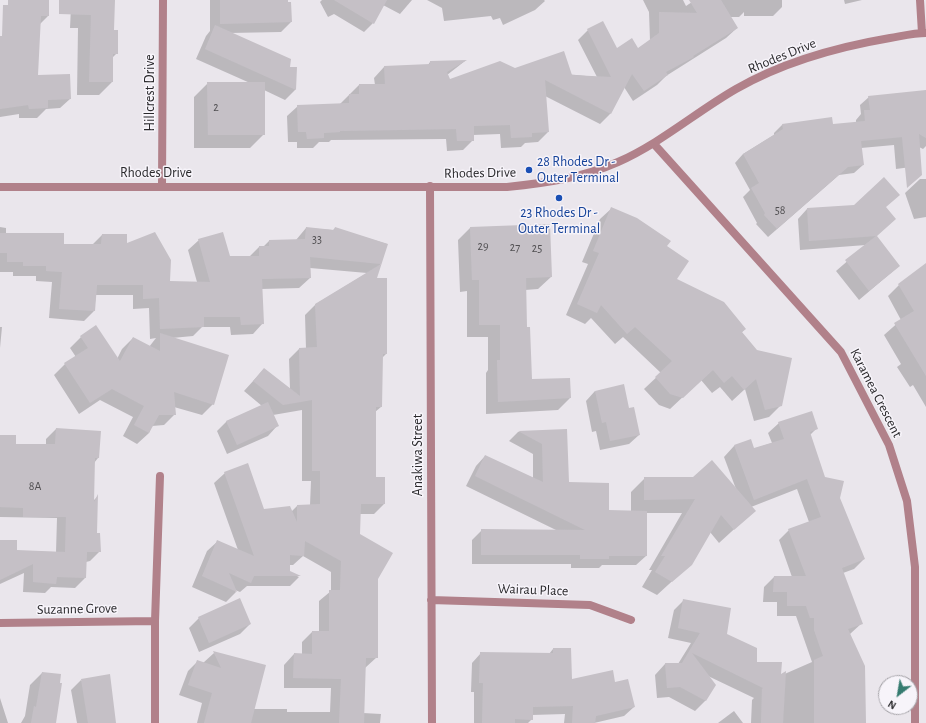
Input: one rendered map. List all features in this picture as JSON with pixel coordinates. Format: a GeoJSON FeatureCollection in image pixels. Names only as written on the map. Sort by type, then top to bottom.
{"type":"FeatureCollection","features":[{"type":"Feature","properties":{"kind":"street","name":"Hillcrest Drive"},"geometry":{"type":"LineString","coordinates":[[162,186],[163,0]]}},
{"type":"Feature","properties":{"kind":"street"},"geometry":{"type":"LineString","coordinates":[[920,0],[924,33]]}},
{"type":"Feature","properties":{"kind":"street","name":"Rhodes Drive"},"geometry":{"type":"LineString","coordinates":[[0,188],[162,186],[507,187],[553,182],[583,175],[618,162],[654,144],[737,89],[772,72],[818,54],[865,42],[924,33]]}},
{"type":"Feature","properties":{"kind":"street","name":"Karamea Crescent"},"geometry":{"type":"LineString","coordinates":[[654,144],[841,352],[889,445],[907,501],[915,567],[915,723]]}},
{"type":"Feature","properties":{"kind":"street","name":"Anakiwa Street"},"geometry":{"type":"LineString","coordinates":[[430,186],[432,723]]}},
{"type":"Feature","properties":{"kind":"street"},"geometry":{"type":"LineString","coordinates":[[155,723],[155,621],[160,476]]}},
{"type":"Feature","properties":{"kind":"street","name":"Wairau Place"},"geometry":{"type":"LineString","coordinates":[[432,600],[590,605],[631,620]]}},
{"type":"Feature","properties":{"kind":"street","name":"Suzanne Grove"},"geometry":{"type":"LineString","coordinates":[[0,623],[155,621]]}},
{"type":"Feature","properties":{"kind":"building"},"geometry":{"type":"Polygon","coordinates":[[[8,0],[49,0],[49,16],[41,16],[38,75],[70,74],[71,99],[48,100],[48,108],[29,109],[28,105],[0,109],[0,36],[2,36],[3,5],[8,5],[8,0]]]}},
{"type":"Feature","properties":{"kind":"building"},"geometry":{"type":"Polygon","coordinates":[[[59,0],[115,0],[114,30],[118,30],[118,54],[113,54],[113,82],[89,82],[91,15],[59,14],[59,0]]]}},
{"type":"Feature","properties":{"kind":"building"},"geometry":{"type":"Polygon","coordinates":[[[220,0],[288,0],[288,2],[291,2],[292,22],[220,24],[220,0]]]}},
{"type":"Feature","properties":{"kind":"building"},"geometry":{"type":"Polygon","coordinates":[[[334,0],[387,0],[374,24],[334,0]]]}},
{"type":"Feature","properties":{"kind":"building"},"geometry":{"type":"Polygon","coordinates":[[[689,0],[721,0],[738,28],[693,56],[694,57],[666,72],[668,75],[644,91],[632,74],[611,114],[545,80],[549,132],[532,133],[532,137],[511,138],[510,125],[474,126],[474,141],[457,141],[456,129],[340,131],[324,133],[324,138],[307,139],[306,132],[298,132],[297,105],[349,103],[349,94],[359,94],[359,84],[385,84],[384,66],[430,64],[430,61],[467,60],[447,72],[450,79],[500,61],[515,68],[564,51],[572,75],[611,77],[587,29],[603,21],[617,48],[632,38],[638,48],[659,33],[659,12],[697,13],[689,0]]]}},
{"type":"Feature","properties":{"kind":"building"},"geometry":{"type":"Polygon","coordinates":[[[215,25],[291,59],[290,67],[297,67],[296,90],[205,49],[215,25]]]}},
{"type":"Feature","properties":{"kind":"building"},"geometry":{"type":"Polygon","coordinates":[[[207,82],[265,82],[265,135],[208,135],[207,82]]]}},
{"type":"Feature","properties":{"kind":"building"},"geometry":{"type":"Polygon","coordinates":[[[926,90],[926,138],[919,134],[922,175],[907,188],[902,137],[861,141],[864,165],[848,167],[777,229],[764,215],[765,213],[751,188],[759,183],[743,154],[783,129],[782,124],[832,117],[833,124],[865,121],[864,110],[870,110],[868,96],[926,90]]]}},
{"type":"Feature","properties":{"kind":"building"},"geometry":{"type":"Polygon","coordinates":[[[884,177],[900,195],[886,207],[896,219],[877,236],[900,266],[869,291],[845,260],[876,236],[809,241],[807,208],[854,205],[884,177]]]}},
{"type":"Feature","properties":{"kind":"building"},"geometry":{"type":"Polygon","coordinates":[[[611,207],[637,218],[671,241],[667,246],[689,261],[677,279],[724,302],[746,329],[742,332],[757,350],[792,358],[782,406],[765,410],[756,379],[744,390],[732,376],[724,383],[713,370],[683,398],[670,394],[655,377],[672,361],[635,327],[627,334],[601,305],[597,313],[577,304],[599,253],[593,251],[611,207]]]}},
{"type":"Feature","properties":{"kind":"building"},"geometry":{"type":"Polygon","coordinates":[[[550,224],[552,277],[526,278],[527,327],[530,327],[532,379],[570,378],[571,398],[498,402],[497,360],[500,360],[500,325],[479,325],[479,280],[472,280],[470,227],[550,224]]]}},
{"type":"Feature","properties":{"kind":"building"},"geometry":{"type":"Polygon","coordinates":[[[306,227],[334,230],[335,227],[388,244],[377,278],[387,278],[387,354],[383,354],[382,407],[376,407],[376,477],[385,477],[385,504],[361,504],[360,534],[393,553],[378,579],[378,658],[366,658],[364,723],[339,723],[341,679],[293,678],[294,653],[312,654],[312,631],[329,631],[329,590],[340,590],[341,561],[305,541],[304,556],[290,555],[290,571],[301,576],[254,576],[251,583],[229,573],[237,592],[202,576],[217,540],[254,556],[224,472],[248,463],[264,509],[290,506],[297,522],[297,505],[320,504],[320,471],[312,471],[312,400],[283,405],[253,381],[264,368],[300,396],[299,348],[317,347],[315,304],[381,264],[310,257],[311,278],[262,279],[264,324],[241,325],[240,317],[204,317],[204,327],[160,329],[159,298],[143,299],[143,285],[97,285],[95,311],[59,309],[62,272],[46,271],[46,266],[23,266],[23,262],[7,262],[7,253],[0,253],[0,233],[64,233],[64,244],[101,244],[102,234],[127,234],[127,243],[155,232],[171,260],[170,281],[210,282],[198,239],[223,232],[230,256],[259,256],[259,246],[269,246],[269,240],[305,239],[306,227]]]}},
{"type":"Feature","properties":{"kind":"building"},"geometry":{"type":"Polygon","coordinates":[[[926,263],[926,376],[894,323],[914,311],[898,284],[926,263]]]}},
{"type":"Feature","properties":{"kind":"building"},"geometry":{"type":"Polygon","coordinates":[[[96,325],[120,361],[133,337],[160,351],[160,333],[229,355],[214,405],[174,392],[176,415],[159,415],[149,433],[134,425],[144,406],[112,389],[90,403],[64,363],[88,348],[80,336],[96,325]]]}},
{"type":"Feature","properties":{"kind":"building"},"geometry":{"type":"Polygon","coordinates":[[[624,384],[629,408],[634,407],[640,435],[610,441],[606,422],[602,423],[595,391],[624,384]]]}},
{"type":"Feature","properties":{"kind":"building"},"geometry":{"type":"Polygon","coordinates":[[[268,402],[279,426],[237,445],[226,421],[268,402]]]}},
{"type":"Feature","properties":{"kind":"building"},"geometry":{"type":"Polygon","coordinates":[[[812,411],[818,429],[810,432],[825,477],[844,481],[840,498],[865,559],[842,568],[863,624],[848,629],[865,666],[866,723],[814,723],[814,660],[823,656],[814,630],[814,618],[810,618],[806,606],[787,606],[787,592],[773,592],[774,576],[806,576],[788,529],[821,517],[807,479],[754,500],[734,445],[751,439],[754,448],[784,439],[778,422],[812,411]]]}},
{"type":"Feature","properties":{"kind":"building"},"geometry":{"type":"Polygon","coordinates":[[[56,428],[101,431],[99,458],[95,458],[94,502],[98,494],[97,533],[100,533],[101,552],[87,552],[86,578],[57,577],[56,584],[33,582],[33,564],[0,580],[0,540],[17,540],[17,550],[65,552],[66,517],[23,517],[23,508],[0,507],[0,435],[16,435],[16,444],[55,444],[56,428]]]}},
{"type":"Feature","properties":{"kind":"building"},"geometry":{"type":"Polygon","coordinates":[[[567,429],[569,482],[609,483],[609,510],[647,511],[647,556],[609,556],[609,559],[580,559],[580,555],[481,555],[481,529],[585,530],[475,476],[485,455],[543,482],[542,444],[518,431],[567,429]]]}},
{"type":"Feature","properties":{"kind":"building"},"geometry":{"type":"Polygon","coordinates":[[[712,460],[756,511],[734,530],[721,515],[692,565],[672,582],[655,572],[665,556],[661,556],[695,499],[644,500],[644,477],[693,477],[712,460]]]}},
{"type":"Feature","properties":{"kind":"building"},"geometry":{"type":"Polygon","coordinates":[[[240,598],[251,624],[209,643],[198,617],[240,598]]]}},
{"type":"Feature","properties":{"kind":"building"},"geometry":{"type":"Polygon","coordinates":[[[683,599],[731,608],[727,634],[757,648],[757,662],[782,662],[781,674],[786,671],[783,723],[761,723],[763,688],[692,653],[716,685],[706,701],[680,687],[667,688],[665,663],[682,663],[700,633],[678,628],[683,599]]]}},
{"type":"Feature","properties":{"kind":"building"},"geometry":{"type":"Polygon","coordinates":[[[553,648],[571,648],[572,679],[613,670],[615,682],[628,679],[635,707],[596,716],[595,723],[572,723],[573,706],[533,707],[533,720],[515,719],[515,723],[482,723],[483,683],[479,683],[480,652],[553,653],[553,648]]]}},
{"type":"Feature","properties":{"kind":"building"},"geometry":{"type":"Polygon","coordinates":[[[213,651],[266,665],[251,723],[204,723],[212,693],[188,685],[197,660],[221,668],[213,651]]]}},
{"type":"Feature","properties":{"kind":"building"},"geometry":{"type":"Polygon","coordinates":[[[42,672],[61,674],[60,683],[62,683],[56,723],[31,723],[34,706],[36,707],[42,672]]]}},
{"type":"Feature","properties":{"kind":"building"},"geometry":{"type":"Polygon","coordinates":[[[110,674],[116,723],[88,723],[81,679],[110,674]]]}},
{"type":"Feature","properties":{"kind":"place","name":"28 Rhodes Dr - Outer Terminal"},"geometry":{"type":"Point","coordinates":[529,170]}},
{"type":"Feature","properties":{"kind":"place","name":"23 Rhodes Dr - Outer Terminal"},"geometry":{"type":"Point","coordinates":[559,198]}}]}
